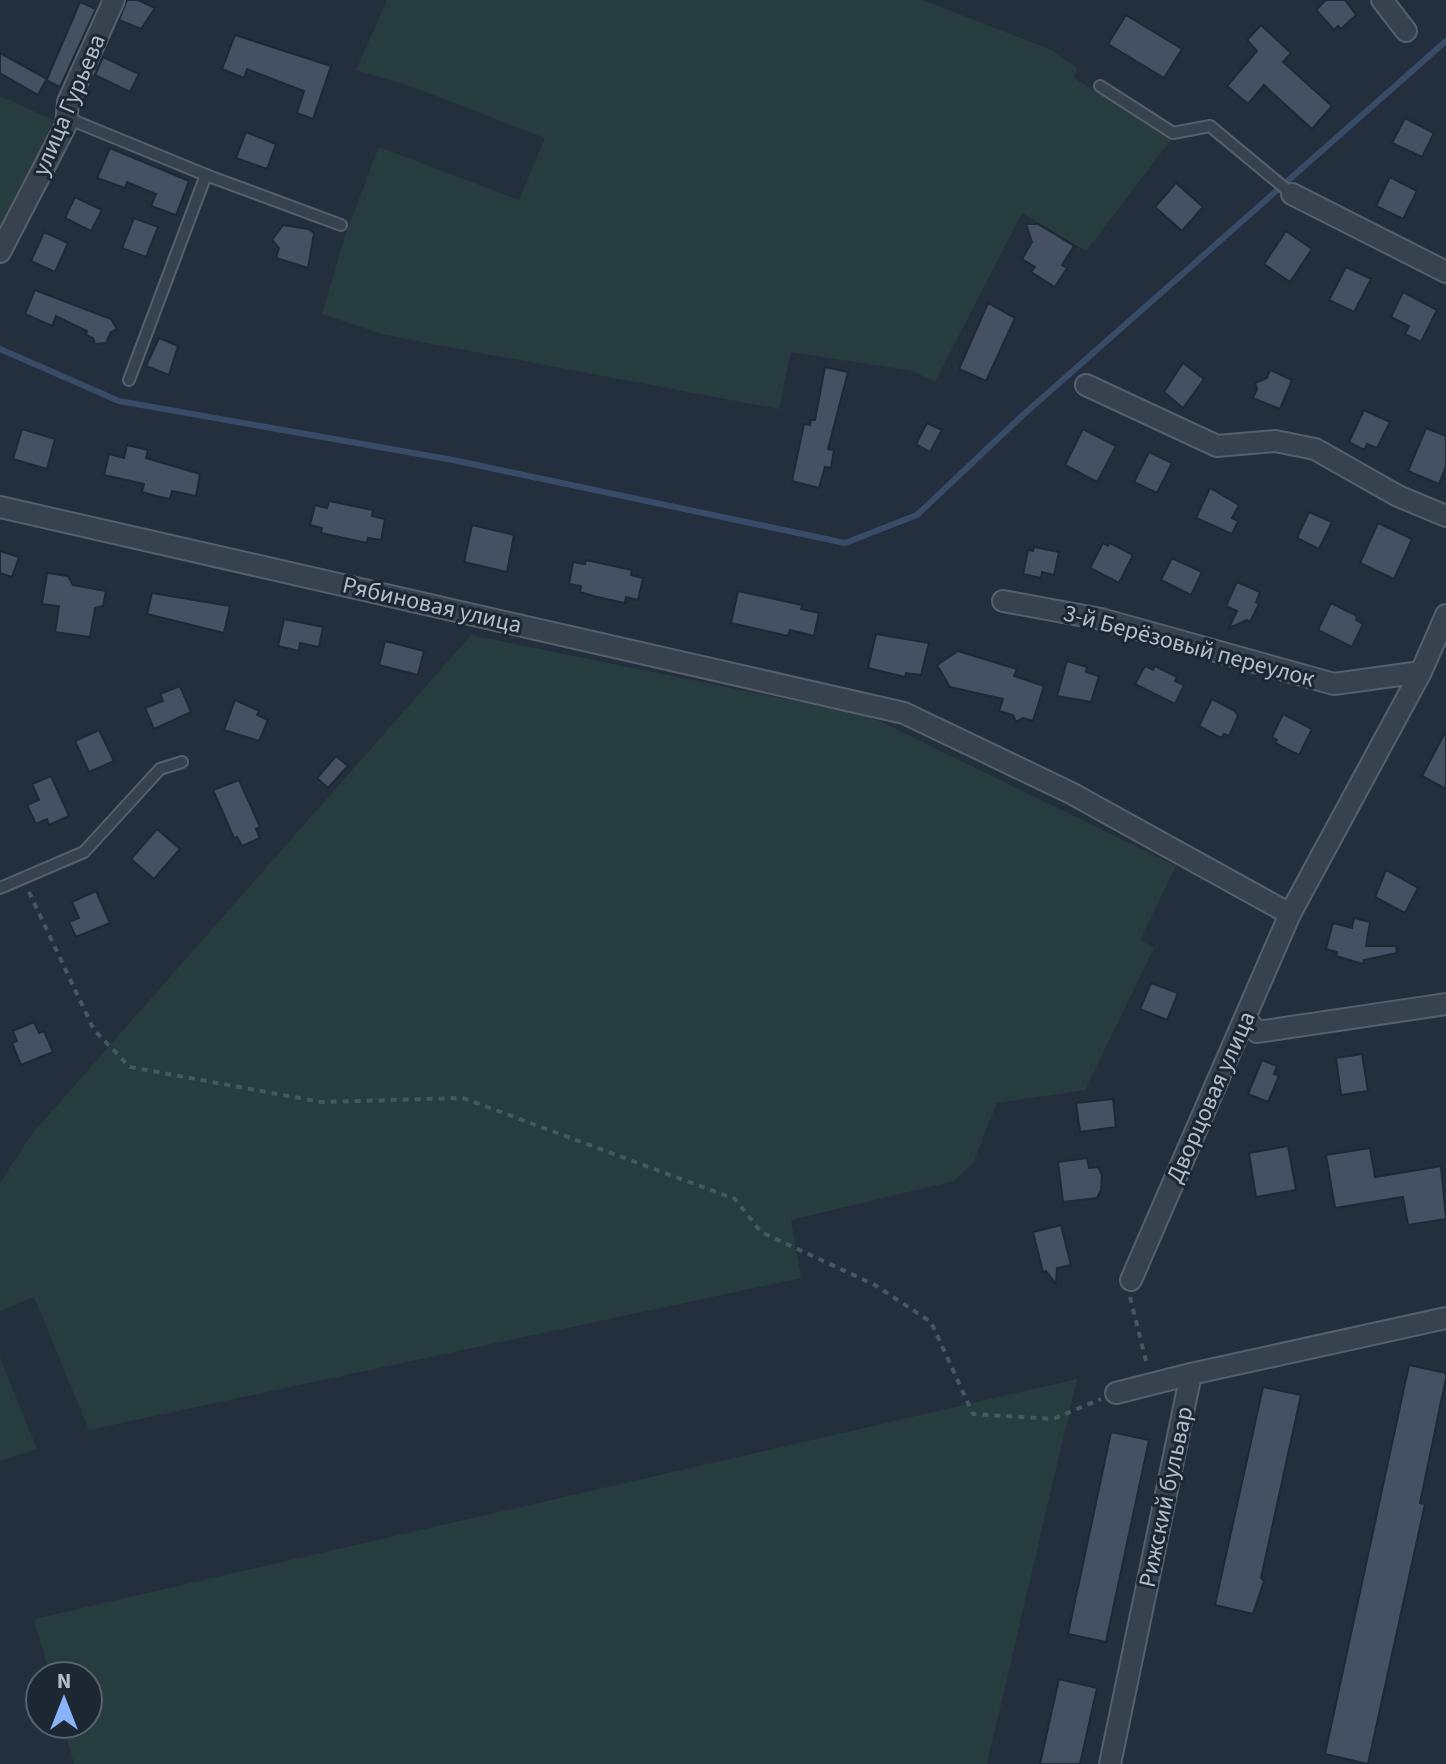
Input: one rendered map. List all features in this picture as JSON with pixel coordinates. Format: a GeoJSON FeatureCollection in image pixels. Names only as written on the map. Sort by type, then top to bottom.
{"type":"FeatureCollection","features":[{"type":"Feature","properties":{"kind":"street","name":"улица Гурьева"},"geometry":{"type":"LineString","coordinates":[[0,252],[67,118],[68,102],[114,0]]}},
{"type":"Feature","properties":{"kind":"street"},"geometry":{"type":"LineString","coordinates":[[1382,0],[1406,31]]}},
{"type":"Feature","properties":{"kind":"street"},"geometry":{"type":"LineString","coordinates":[[1292,194],[1446,272]]}},
{"type":"Feature","properties":{"kind":"street"},"geometry":{"type":"LineString","coordinates":[[1086,385],[1217,446],[1275,441],[1315,449],[1398,496],[1446,516]]}},
{"type":"Feature","properties":{"kind":"street","name":"Рябиновая улица"},"geometry":{"type":"LineString","coordinates":[[0,507],[904,713],[1071,793],[1290,914]]}},
{"type":"Feature","properties":{"kind":"street","name":"3-й Берёзовый переулок"},"geometry":{"type":"LineString","coordinates":[[1003,601],[1101,619],[1334,684],[1421,672]]}},
{"type":"Feature","properties":{"kind":"street","name":"Дворцовая улица"},"geometry":{"type":"LineString","coordinates":[[1131,1280],[1290,914],[1421,672],[1446,615]]}},
{"type":"Feature","properties":{"kind":"street"},"geometry":{"type":"LineString","coordinates":[[1246,1019],[1257,1032],[1446,1004]]}},
{"type":"Feature","properties":{"kind":"street","name":"Рижский бульвар"},"geometry":{"type":"LineString","coordinates":[[1110,1764],[1191,1374],[1446,1318]]}},
{"type":"Feature","properties":{"kind":"street"},"geometry":{"type":"LineString","coordinates":[[1116,1393],[1191,1374]]}},
{"type":"Feature","properties":{"kind":"lane"},"geometry":{"type":"LineString","coordinates":[[1100,86],[1173,133],[1210,126],[1292,194]]}},
{"type":"Feature","properties":{"kind":"lane"},"geometry":{"type":"LineString","coordinates":[[67,118],[206,175],[341,225]]}},
{"type":"Feature","properties":{"kind":"lane"},"geometry":{"type":"LineString","coordinates":[[129,380],[206,175]]}},
{"type":"Feature","properties":{"kind":"lane"},"geometry":{"type":"LineString","coordinates":[[0,888],[84,852],[160,769],[182,762]]}},
{"type":"Feature","properties":{"kind":"path"},"geometry":{"type":"LineString","coordinates":[[23,879],[94,1030],[130,1067],[321,1102],[463,1098],[735,1199],[761,1232],[875,1285],[931,1322],[973,1414],[1053,1419],[1116,1393]]}},
{"type":"Feature","properties":{"kind":"green space"},"geometry":{"type":"Polygon","coordinates":[[[387,0],[923,0],[1051,50],[1077,68],[1074,78],[1171,140],[1086,251],[1022,213],[935,382],[913,371],[791,352],[779,409],[385,335],[322,314],[346,233],[379,147],[519,200],[545,138],[410,86],[356,70],[387,0]]]}},
{"type":"Feature","properties":{"kind":"green space"},"geometry":{"type":"Polygon","coordinates":[[[0,96],[54,120],[0,235],[0,96]]]}},
{"type":"Feature","properties":{"kind":"green space"},"geometry":{"type":"Polygon","coordinates":[[[471,635],[869,716],[1176,866],[1140,940],[1154,948],[1085,1090],[997,1103],[973,1163],[954,1181],[791,1220],[801,1278],[89,1430],[34,1297],[0,1311],[0,1183],[31,1135],[471,635]]]}},
{"type":"Feature","properties":{"kind":"green space"},"geometry":{"type":"Polygon","coordinates":[[[0,1357],[37,1449],[0,1461],[0,1357]]]}},
{"type":"Feature","properties":{"kind":"green space"},"geometry":{"type":"Polygon","coordinates":[[[1077,1379],[987,1764],[74,1764],[67,1740],[104,1740],[104,1660],[46,1660],[34,1619],[1077,1379]]]}},
{"type":"Feature","properties":{"kind":"building"},"geometry":{"type":"Polygon","coordinates":[[[127,0],[138,0],[155,8],[141,29],[119,20],[127,0]]]}},
{"type":"Feature","properties":{"kind":"building"},"geometry":{"type":"Polygon","coordinates":[[[1326,0],[1345,0],[1356,15],[1341,29],[1338,26],[1334,30],[1316,10],[1326,0]]]}},
{"type":"Feature","properties":{"kind":"building"},"geometry":{"type":"Polygon","coordinates":[[[80,2],[96,9],[60,87],[46,80],[38,95],[0,73],[0,53],[47,79],[80,2]]]}},
{"type":"Feature","properties":{"kind":"building"},"geometry":{"type":"Polygon","coordinates":[[[1126,15],[1182,49],[1164,78],[1108,44],[1126,15]]]}},
{"type":"Feature","properties":{"kind":"building"},"geometry":{"type":"Polygon","coordinates":[[[1261,25],[1291,53],[1283,62],[1332,106],[1312,129],[1264,85],[1248,104],[1227,86],[1257,51],[1247,40],[1261,25]]]}},
{"type":"Feature","properties":{"kind":"building"},"geometry":{"type":"Polygon","coordinates":[[[235,35],[331,66],[313,119],[297,113],[304,91],[247,69],[244,78],[222,69],[235,35]]]}},
{"type":"Feature","properties":{"kind":"building"},"geometry":{"type":"Polygon","coordinates":[[[103,57],[139,74],[130,92],[95,75],[103,57]]]}},
{"type":"Feature","properties":{"kind":"building"},"geometry":{"type":"Polygon","coordinates":[[[1405,118],[1434,133],[1422,157],[1392,143],[1405,118]]]}},
{"type":"Feature","properties":{"kind":"building"},"geometry":{"type":"Polygon","coordinates":[[[246,132],[276,144],[267,169],[236,158],[246,132]]]}},
{"type":"Feature","properties":{"kind":"building"},"geometry":{"type":"Polygon","coordinates":[[[110,148],[189,181],[176,215],[151,206],[156,194],[127,182],[125,188],[97,178],[110,148]]]}},
{"type":"Feature","properties":{"kind":"building"},"geometry":{"type":"Polygon","coordinates":[[[1390,177],[1417,191],[1403,219],[1376,206],[1390,177]]]}},
{"type":"Feature","properties":{"kind":"building"},"geometry":{"type":"Polygon","coordinates":[[[1176,183],[1203,207],[1182,231],[1155,207],[1176,183]]]}},
{"type":"Feature","properties":{"kind":"building"},"geometry":{"type":"Polygon","coordinates":[[[75,197],[102,210],[91,231],[65,218],[75,197]]]}},
{"type":"Feature","properties":{"kind":"building"},"geometry":{"type":"Polygon","coordinates":[[[134,218],[158,227],[146,257],[122,248],[134,218]]]}},
{"type":"Feature","properties":{"kind":"building"},"geometry":{"type":"Polygon","coordinates":[[[1026,224],[1038,224],[1074,246],[1062,265],[1067,268],[1055,287],[1031,272],[1035,267],[1022,259],[1032,242],[1026,224]]]}},
{"type":"Feature","properties":{"kind":"building"},"geometry":{"type":"Polygon","coordinates":[[[283,225],[314,233],[308,268],[276,258],[279,248],[272,240],[283,225]]]}},
{"type":"Feature","properties":{"kind":"building"},"geometry":{"type":"Polygon","coordinates":[[[1286,231],[1312,249],[1290,282],[1264,264],[1286,231]]]}},
{"type":"Feature","properties":{"kind":"building"},"geometry":{"type":"Polygon","coordinates":[[[44,232],[68,243],[55,272],[31,261],[44,232]]]}},
{"type":"Feature","properties":{"kind":"building"},"geometry":{"type":"Polygon","coordinates":[[[1346,267],[1371,279],[1354,312],[1329,300],[1346,267]]]}},
{"type":"Feature","properties":{"kind":"building"},"geometry":{"type":"Polygon","coordinates":[[[35,290],[111,319],[117,329],[111,332],[106,343],[95,344],[93,338],[86,335],[87,331],[56,316],[52,326],[25,314],[35,290]]]}},
{"type":"Feature","properties":{"kind":"building"},"geometry":{"type":"Polygon","coordinates":[[[1403,292],[1437,310],[1421,342],[1405,334],[1409,326],[1391,317],[1403,292]]]}},
{"type":"Feature","properties":{"kind":"building"},"geometry":{"type":"Polygon","coordinates":[[[988,303],[1015,318],[986,381],[959,369],[988,303]]]}},
{"type":"Feature","properties":{"kind":"building"},"geometry":{"type":"Polygon","coordinates":[[[159,338],[178,346],[169,375],[146,366],[159,338]]]}},
{"type":"Feature","properties":{"kind":"building"},"geometry":{"type":"Polygon","coordinates":[[[1183,363],[1204,379],[1183,408],[1164,392],[1183,363]]]}},
{"type":"Feature","properties":{"kind":"building"},"geometry":{"type":"Polygon","coordinates":[[[825,367],[848,372],[828,449],[834,450],[831,468],[825,467],[819,488],[792,481],[804,424],[810,425],[811,420],[815,420],[825,367]]]}},
{"type":"Feature","properties":{"kind":"building"},"geometry":{"type":"Polygon","coordinates":[[[1270,370],[1292,380],[1280,409],[1253,398],[1257,389],[1255,383],[1267,378],[1270,370]]]}},
{"type":"Feature","properties":{"kind":"building"},"geometry":{"type":"Polygon","coordinates":[[[1364,410],[1390,422],[1377,448],[1367,444],[1364,450],[1349,442],[1364,410]]]}},
{"type":"Feature","properties":{"kind":"building"},"geometry":{"type":"Polygon","coordinates":[[[927,423],[942,430],[930,452],[916,444],[927,423]]]}},
{"type":"Feature","properties":{"kind":"building"},"geometry":{"type":"Polygon","coordinates":[[[1426,428],[1446,436],[1446,466],[1439,484],[1408,471],[1426,428]]]}},
{"type":"Feature","properties":{"kind":"building"},"geometry":{"type":"Polygon","coordinates":[[[22,429],[55,439],[47,469],[13,459],[22,429]]]}},
{"type":"Feature","properties":{"kind":"building"},"geometry":{"type":"Polygon","coordinates":[[[1083,429],[1116,446],[1097,482],[1065,465],[1083,429]]]}},
{"type":"Feature","properties":{"kind":"building"},"geometry":{"type":"Polygon","coordinates":[[[127,445],[148,450],[146,458],[200,474],[196,496],[172,491],[170,499],[156,496],[142,492],[144,484],[104,475],[109,454],[124,458],[127,445]]]}},
{"type":"Feature","properties":{"kind":"building"},"geometry":{"type":"Polygon","coordinates":[[[1149,452],[1172,463],[1157,493],[1134,482],[1149,452]]]}},
{"type":"Feature","properties":{"kind":"building"},"geometry":{"type":"Polygon","coordinates":[[[1210,488],[1239,505],[1232,518],[1238,521],[1232,534],[1196,518],[1210,488]]]}},
{"type":"Feature","properties":{"kind":"building"},"geometry":{"type":"Polygon","coordinates":[[[329,501],[373,510],[372,516],[385,519],[381,540],[368,538],[367,543],[321,533],[322,528],[310,525],[315,505],[327,508],[329,501]]]}},
{"type":"Feature","properties":{"kind":"building"},"geometry":{"type":"Polygon","coordinates":[[[1309,512],[1332,522],[1319,549],[1297,538],[1309,512]]]}},
{"type":"Feature","properties":{"kind":"building"},"geometry":{"type":"Polygon","coordinates":[[[1378,523],[1412,539],[1394,579],[1360,563],[1378,523]]]}},
{"type":"Feature","properties":{"kind":"building"},"geometry":{"type":"Polygon","coordinates":[[[472,525],[514,535],[507,572],[464,562],[472,525]]]}},
{"type":"Feature","properties":{"kind":"building"},"geometry":{"type":"Polygon","coordinates":[[[1103,543],[1108,546],[1110,543],[1133,555],[1119,583],[1090,568],[1103,543]]]}},
{"type":"Feature","properties":{"kind":"building"},"geometry":{"type":"Polygon","coordinates":[[[1034,547],[1059,552],[1054,575],[1042,572],[1041,578],[1023,574],[1028,550],[1033,551],[1034,547]]]}},
{"type":"Feature","properties":{"kind":"building"},"geometry":{"type":"Polygon","coordinates":[[[0,551],[19,557],[12,577],[0,573],[0,551]]]}},
{"type":"Feature","properties":{"kind":"building"},"geometry":{"type":"Polygon","coordinates":[[[1172,558],[1202,572],[1191,595],[1161,580],[1172,558]]]}},
{"type":"Feature","properties":{"kind":"building"},"geometry":{"type":"Polygon","coordinates":[[[586,560],[632,570],[631,575],[643,578],[638,600],[626,597],[625,603],[597,597],[580,592],[581,586],[569,584],[573,562],[585,564],[586,560]]]}},
{"type":"Feature","properties":{"kind":"building"},"geometry":{"type":"Polygon","coordinates":[[[47,573],[68,576],[73,585],[106,591],[103,606],[95,608],[90,637],[55,632],[59,606],[42,604],[47,573]]]}},
{"type":"Feature","properties":{"kind":"building"},"geometry":{"type":"Polygon","coordinates":[[[1237,582],[1260,592],[1256,602],[1259,604],[1250,622],[1247,620],[1229,628],[1237,611],[1226,606],[1237,582]]]}},
{"type":"Feature","properties":{"kind":"building"},"geometry":{"type":"Polygon","coordinates":[[[738,591],[802,605],[801,609],[819,613],[814,636],[790,630],[788,636],[731,623],[738,591]]]}},
{"type":"Feature","properties":{"kind":"building"},"geometry":{"type":"Polygon","coordinates":[[[152,593],[230,606],[224,633],[147,614],[152,593]]]}},
{"type":"Feature","properties":{"kind":"building"},"geometry":{"type":"Polygon","coordinates":[[[1331,603],[1357,616],[1356,620],[1363,624],[1352,647],[1318,630],[1331,603]]]}},
{"type":"Feature","properties":{"kind":"building"},"geometry":{"type":"Polygon","coordinates":[[[284,619],[323,627],[319,647],[300,643],[299,651],[278,646],[284,619]]]}},
{"type":"Feature","properties":{"kind":"building"},"geometry":{"type":"Polygon","coordinates":[[[876,634],[929,643],[921,675],[906,673],[905,677],[868,668],[876,634]]]}},
{"type":"Feature","properties":{"kind":"building"},"geometry":{"type":"Polygon","coordinates":[[[385,641],[424,651],[418,675],[379,665],[385,641]]]}},
{"type":"Feature","properties":{"kind":"building"},"geometry":{"type":"Polygon","coordinates":[[[958,651],[1017,669],[1014,676],[1044,686],[1033,721],[1023,718],[1016,722],[1013,715],[999,711],[1003,699],[950,687],[937,665],[958,651]]]}},
{"type":"Feature","properties":{"kind":"building"},"geometry":{"type":"Polygon","coordinates":[[[1067,661],[1087,667],[1086,672],[1099,676],[1091,702],[1057,696],[1067,661]]]}},
{"type":"Feature","properties":{"kind":"building"},"geometry":{"type":"Polygon","coordinates":[[[1145,666],[1153,670],[1155,666],[1177,677],[1175,681],[1184,685],[1175,704],[1135,684],[1145,666]]]}},
{"type":"Feature","properties":{"kind":"building"},"geometry":{"type":"Polygon","coordinates":[[[180,686],[191,712],[154,729],[145,708],[163,701],[160,694],[180,686]]]}},
{"type":"Feature","properties":{"kind":"building"},"geometry":{"type":"Polygon","coordinates":[[[1212,699],[1235,711],[1238,716],[1229,736],[1224,734],[1221,738],[1199,726],[1212,699]]]}},
{"type":"Feature","properties":{"kind":"building"},"geometry":{"type":"Polygon","coordinates":[[[235,700],[259,711],[257,715],[268,720],[259,741],[224,730],[235,700]]]}},
{"type":"Feature","properties":{"kind":"building"},"geometry":{"type":"Polygon","coordinates":[[[1283,714],[1312,729],[1299,755],[1275,743],[1277,740],[1272,737],[1283,714]]]}},
{"type":"Feature","properties":{"kind":"building"},"geometry":{"type":"Polygon","coordinates":[[[99,730],[114,761],[89,772],[75,741],[99,730]]]}},
{"type":"Feature","properties":{"kind":"building"},"geometry":{"type":"Polygon","coordinates":[[[1446,731],[1446,789],[1422,776],[1446,731]]]}},
{"type":"Feature","properties":{"kind":"building"},"geometry":{"type":"Polygon","coordinates":[[[336,756],[348,766],[328,788],[317,778],[336,756]]]}},
{"type":"Feature","properties":{"kind":"building"},"geometry":{"type":"Polygon","coordinates":[[[51,776],[69,816],[49,825],[47,819],[36,824],[27,805],[39,800],[32,784],[51,776]]]}},
{"type":"Feature","properties":{"kind":"building"},"geometry":{"type":"Polygon","coordinates":[[[239,780],[260,827],[256,829],[260,838],[242,846],[237,837],[234,838],[213,790],[239,780]]]}},
{"type":"Feature","properties":{"kind":"building"},"geometry":{"type":"Polygon","coordinates":[[[157,829],[180,849],[154,879],[131,859],[157,829]]]}},
{"type":"Feature","properties":{"kind":"building"},"geometry":{"type":"Polygon","coordinates":[[[1386,870],[1418,888],[1405,913],[1375,897],[1386,870]]]}},
{"type":"Feature","properties":{"kind":"building"},"geometry":{"type":"Polygon","coordinates":[[[96,891],[110,923],[76,937],[69,922],[79,918],[72,902],[96,891]]]}},
{"type":"Feature","properties":{"kind":"building"},"geometry":{"type":"Polygon","coordinates":[[[1354,918],[1370,922],[1366,946],[1396,946],[1397,953],[1364,960],[1363,964],[1336,956],[1337,952],[1326,949],[1333,923],[1352,928],[1354,918]]]}},
{"type":"Feature","properties":{"kind":"building"},"geometry":{"type":"Polygon","coordinates":[[[1151,983],[1178,993],[1167,1020],[1140,1009],[1151,983]]]}},
{"type":"Feature","properties":{"kind":"building"},"geometry":{"type":"Polygon","coordinates":[[[34,1022],[39,1033],[44,1031],[53,1052],[21,1065],[12,1043],[17,1041],[13,1031],[34,1022]]]}},
{"type":"Feature","properties":{"kind":"building"},"geometry":{"type":"Polygon","coordinates":[[[1362,1054],[1368,1091],[1341,1095],[1336,1058],[1362,1054]]]}},
{"type":"Feature","properties":{"kind":"building"},"geometry":{"type":"Polygon","coordinates":[[[1262,1060],[1277,1066],[1274,1074],[1279,1076],[1268,1102],[1248,1094],[1262,1060]]]}},
{"type":"Feature","properties":{"kind":"building"},"geometry":{"type":"Polygon","coordinates":[[[1113,1099],[1116,1127],[1080,1132],[1076,1103],[1113,1099]]]}},
{"type":"Feature","properties":{"kind":"building"},"geometry":{"type":"Polygon","coordinates":[[[1288,1146],[1296,1190],[1256,1197],[1249,1153],[1288,1146]]]}},
{"type":"Feature","properties":{"kind":"building"},"geometry":{"type":"Polygon","coordinates":[[[1370,1148],[1375,1177],[1441,1166],[1446,1219],[1408,1225],[1403,1197],[1335,1208],[1326,1155],[1370,1148]]]}},
{"type":"Feature","properties":{"kind":"building"},"geometry":{"type":"Polygon","coordinates":[[[1087,1158],[1089,1168],[1098,1167],[1102,1175],[1097,1198],[1063,1202],[1058,1162],[1087,1158]]]}},
{"type":"Feature","properties":{"kind":"building"},"geometry":{"type":"Polygon","coordinates":[[[1061,1225],[1071,1265],[1057,1268],[1056,1284],[1046,1271],[1043,1272],[1033,1232],[1061,1225]]]}},
{"type":"Feature","properties":{"kind":"building"},"geometry":{"type":"Polygon","coordinates":[[[1409,1365],[1446,1373],[1446,1378],[1420,1503],[1425,1504],[1368,1764],[1325,1754],[1409,1365]]]}},
{"type":"Feature","properties":{"kind":"building"},"geometry":{"type":"Polygon","coordinates":[[[1263,1387],[1301,1395],[1261,1578],[1264,1581],[1253,1614],[1215,1605],[1263,1387]]]}},
{"type":"Feature","properties":{"kind":"building"},"geometry":{"type":"Polygon","coordinates":[[[1111,1432],[1149,1440],[1106,1642],[1068,1634],[1111,1432]]]}},
{"type":"Feature","properties":{"kind":"building"},"geometry":{"type":"Polygon","coordinates":[[[1059,1679],[1097,1688],[1080,1764],[1040,1764],[1059,1679]]]}},
{"type":"Feature","properties":{"kind":"waterway"},"geometry":{"type":"LineString","coordinates":[[0,349],[119,401],[453,460],[845,543],[917,515],[1023,415],[1446,41]]}}]}
